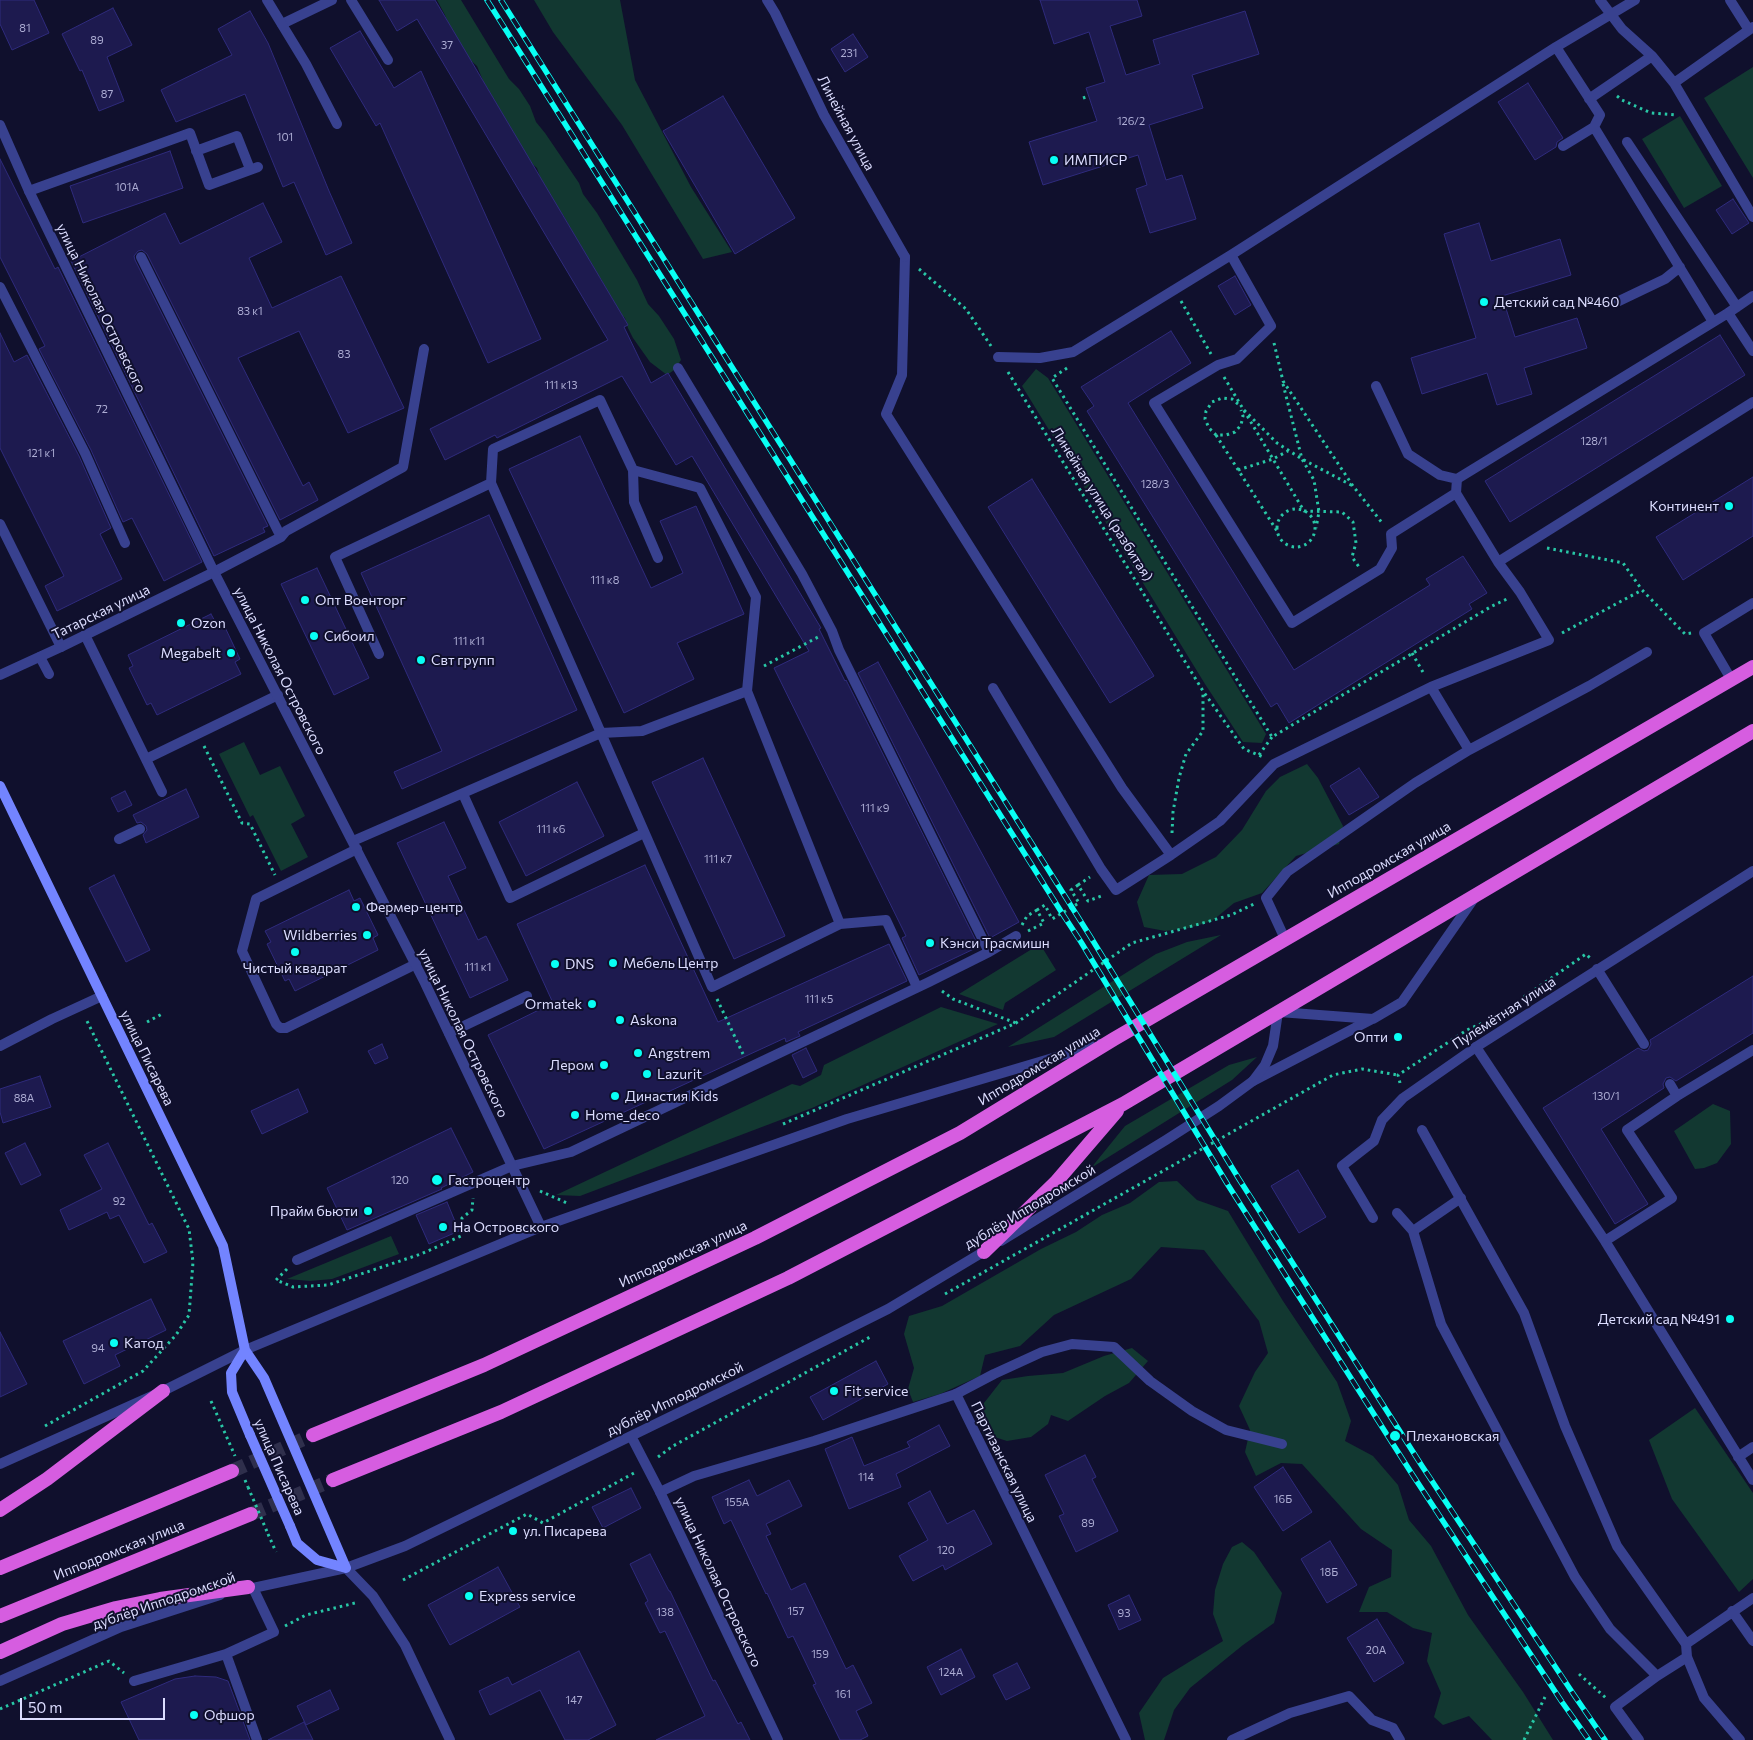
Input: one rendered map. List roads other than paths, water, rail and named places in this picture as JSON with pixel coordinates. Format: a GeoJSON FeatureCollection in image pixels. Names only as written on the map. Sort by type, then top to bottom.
{"type":"FeatureCollection","features":[{"type":"Feature","properties":{"kind":"highway","name":"Ипподромская улица"},"geometry":{"type":"LineString","coordinates":[[313,1435],[484,1365],[755,1238],[960,1133],[1114,1039],[1753,667]]}},
{"type":"Feature","properties":{"kind":"highway"},"geometry":{"type":"LineString","coordinates":[[333,1480],[501,1412],[788,1278],[1123,1104],[1753,731]]}},
{"type":"Feature","properties":{"kind":"highway"},"geometry":{"type":"LineString","coordinates":[[984,1252],[1056,1182],[1123,1104]]}},
{"type":"Feature","properties":{"kind":"highway"},"geometry":{"type":"LineString","coordinates":[[0,1510],[47,1479],[164,1391]]}},
{"type":"Feature","properties":{"kind":"highway","name":"Ипподромская улица"},"geometry":{"type":"LineString","coordinates":[[0,1568],[234,1466]]}},
{"type":"Feature","properties":{"kind":"highway","name":"Ипподромская улица"},"geometry":{"type":"LineString","coordinates":[[0,1616],[250,1514]]}},
{"type":"Feature","properties":{"kind":"highway"},"geometry":{"type":"LineString","coordinates":[[0,1652],[62,1624],[116,1608],[160,1599],[251,1587]]}},
{"type":"Feature","properties":{"kind":"main road","name":"улица Писарева"},"geometry":{"type":"LineString","coordinates":[[0,786],[223,1246],[245,1350],[264,1378],[346,1568]]}},
{"type":"Feature","properties":{"kind":"main road","name":"улица Писарева"},"geometry":{"type":"LineString","coordinates":[[245,1350],[231,1373],[232,1392],[290,1526],[298,1543],[317,1560],[346,1568]]}},
{"type":"Feature","properties":{"kind":"street"},"geometry":{"type":"LineString","coordinates":[[267,0],[306,64],[337,124]]}},
{"type":"Feature","properties":{"kind":"street"},"geometry":{"type":"LineString","coordinates":[[282,24],[332,0]]}},
{"type":"Feature","properties":{"kind":"street"},"geometry":{"type":"LineString","coordinates":[[351,0],[388,60]]}},
{"type":"Feature","properties":{"kind":"street","name":"Линейная улица"},"geometry":{"type":"LineString","coordinates":[[767,0],[824,115],[905,257],[902,375],[886,414],[1122,788],[1171,856]]}},
{"type":"Feature","properties":{"kind":"street"},"geometry":{"type":"LineString","coordinates":[[1600,0],[1622,29],[1652,56],[1674,83],[1753,217]]}},
{"type":"Feature","properties":{"kind":"street"},"geometry":{"type":"LineString","coordinates":[[998,357],[1040,358],[1073,352],[1174,288],[1231,255],[1556,47],[1635,0]]}},
{"type":"Feature","properties":{"kind":"street"},"geometry":{"type":"LineString","coordinates":[[1674,83],[1751,28],[1730,0]]}},
{"type":"Feature","properties":{"kind":"street"},"geometry":{"type":"LineString","coordinates":[[1556,47],[1600,115],[1594,127],[1563,146]]}},
{"type":"Feature","properties":{"kind":"street"},"geometry":{"type":"LineString","coordinates":[[1589,99],[1652,56]]}},
{"type":"Feature","properties":{"kind":"street","name":"улица Николая Островского"},"geometry":{"type":"LineString","coordinates":[[0,125],[214,572],[416,964],[541,1227]]}},
{"type":"Feature","properties":{"kind":"street"},"geometry":{"type":"LineString","coordinates":[[1594,127],[1714,322]]}},
{"type":"Feature","properties":{"kind":"street"},"geometry":{"type":"LineString","coordinates":[[30,191],[190,133],[196,151],[209,184],[254,168],[237,136],[196,151]]}},
{"type":"Feature","properties":{"kind":"street"},"geometry":{"type":"LineString","coordinates":[[1627,142],[1737,307]]}},
{"type":"Feature","properties":{"kind":"street"},"geometry":{"type":"LineString","coordinates":[[1231,255],[1271,326],[1237,359],[1218,365],[1154,403],[1292,623],[1380,568],[1392,548],[1391,534],[1456,493]]}},
{"type":"Feature","properties":{"kind":"street"},"geometry":{"type":"LineString","coordinates":[[141,257],[280,537]]}},
{"type":"Feature","properties":{"kind":"street"},"geometry":{"type":"LineString","coordinates":[[1619,301],[1666,279],[1680,267]]}},
{"type":"Feature","properties":{"kind":"street"},"geometry":{"type":"LineString","coordinates":[[0,287],[85,453],[125,543]]}},
{"type":"Feature","properties":{"kind":"street"},"geometry":{"type":"LineString","coordinates":[[1376,386],[1408,454],[1440,475],[1458,479],[1728,314],[1753,296]]}},
{"type":"Feature","properties":{"kind":"street"},"geometry":{"type":"LineString","coordinates":[[1728,314],[1753,351]]}},
{"type":"Feature","properties":{"kind":"street","name":"Татарская улица"},"geometry":{"type":"LineString","coordinates":[[0,675],[214,572],[403,467],[424,349]]}},
{"type":"Feature","properties":{"kind":"street"},"geometry":{"type":"LineString","coordinates":[[678,368],[802,574],[990,952]]}},
{"type":"Feature","properties":{"kind":"street"},"geometry":{"type":"LineString","coordinates":[[658,558],[634,502],[633,470],[600,400],[494,448],[491,483],[712,987],[840,924],[886,920],[917,988]]}},
{"type":"Feature","properties":{"kind":"street"},"geometry":{"type":"LineString","coordinates":[[1498,562],[1753,402]]}},
{"type":"Feature","properties":{"kind":"street"},"geometry":{"type":"LineString","coordinates":[[633,470],[700,488],[756,597],[747,691],[840,924]]}},
{"type":"Feature","properties":{"kind":"street"},"geometry":{"type":"LineString","coordinates":[[993,688],[1101,869],[1116,890],[1171,856],[1220,821],[1274,764],[1431,687],[1549,640],[1456,493],[1458,479]]}},
{"type":"Feature","properties":{"kind":"street"},"geometry":{"type":"LineString","coordinates":[[378,654],[335,557],[491,483]]}},
{"type":"Feature","properties":{"kind":"street"},"geometry":{"type":"LineString","coordinates":[[0,524],[61,647]]}},
{"type":"Feature","properties":{"kind":"street"},"geometry":{"type":"LineString","coordinates":[[1731,680],[1704,633],[1753,603]]}},
{"type":"Feature","properties":{"kind":"street"},"geometry":{"type":"LineString","coordinates":[[85,635],[162,792]]}},
{"type":"Feature","properties":{"kind":"street"},"geometry":{"type":"LineString","coordinates":[[1285,939],[1266,898],[1287,872],[1414,780],[1580,691],[1647,652]]}},
{"type":"Feature","properties":{"kind":"street"},"geometry":{"type":"LineString","coordinates":[[40,656],[49,674]]}},
{"type":"Feature","properties":{"kind":"street"},"geometry":{"type":"LineString","coordinates":[[1431,687],[1468,750]]}},
{"type":"Feature","properties":{"kind":"street"},"geometry":{"type":"LineString","coordinates":[[416,964],[286,1028],[280,1028],[276,1024],[242,951],[256,899],[355,845],[463,794],[601,733],[642,732],[747,691]]}},
{"type":"Feature","properties":{"kind":"street"},"geometry":{"type":"LineString","coordinates":[[146,759],[278,695]]}},
{"type":"Feature","properties":{"kind":"street"},"geometry":{"type":"LineString","coordinates":[[463,794],[510,898],[644,833]]}},
{"type":"Feature","properties":{"kind":"street"},"geometry":{"type":"LineString","coordinates":[[119,839],[140,829]]}},
{"type":"Feature","properties":{"kind":"street","name":"Пулемётная улица"},"geometry":{"type":"LineString","coordinates":[[1373,1218],[1342,1166],[1374,1141],[1382,1120],[1403,1098],[1476,1047],[1753,871]]}},
{"type":"Feature","properties":{"kind":"street"},"geometry":{"type":"LineString","coordinates":[[1253,1082],[1402,1002],[1475,897]]}},
{"type":"Feature","properties":{"kind":"street"},"geometry":{"type":"LineString","coordinates":[[297,1260],[512,1166],[571,1152],[917,988],[990,952],[1016,936]]}},
{"type":"Feature","properties":{"kind":"street"},"geometry":{"type":"LineString","coordinates":[[1597,969],[1644,1044]]}},
{"type":"Feature","properties":{"kind":"street"},"geometry":{"type":"LineString","coordinates":[[0,1046],[102,996]]}},
{"type":"Feature","properties":{"kind":"street"},"geometry":{"type":"LineString","coordinates":[[449,1033],[526,996]]}},
{"type":"Feature","properties":{"kind":"street"},"geometry":{"type":"LineString","coordinates":[[1278,1012],[1373,1019]]}},
{"type":"Feature","properties":{"kind":"street","name":"дублёр Ипподромской"},"geometry":{"type":"LineString","coordinates":[[0,1681],[122,1627],[251,1587],[346,1568],[405,1546],[888,1309],[1166,1140],[1253,1082],[1265,1065],[1273,1046],[1278,1012]]}},
{"type":"Feature","properties":{"kind":"street"},"geometry":{"type":"LineString","coordinates":[[0,1464],[164,1391],[245,1350],[541,1227],[847,1119],[1114,1039]]}},
{"type":"Feature","properties":{"kind":"street"},"geometry":{"type":"LineString","coordinates":[[1476,1047],[1605,1241],[1753,1480]]}},
{"type":"Feature","properties":{"kind":"street"},"geometry":{"type":"LineString","coordinates":[[1605,1241],[1672,1198],[1627,1130],[1677,1096],[1753,1050]]}},
{"type":"Feature","properties":{"kind":"street"},"geometry":{"type":"LineString","coordinates":[[1670,1084],[1677,1096]]}},
{"type":"Feature","properties":{"kind":"street"},"geometry":{"type":"LineString","coordinates":[[1422,1130],[1524,1313],[1566,1426],[1617,1546],[1686,1644],[1687,1657],[1704,1698],[1740,1740]]}},
{"type":"Feature","properties":{"kind":"street"},"geometry":{"type":"LineString","coordinates":[[1413,1231],[1461,1198]]}},
{"type":"Feature","properties":{"kind":"street"},"geometry":{"type":"LineString","coordinates":[[1397,1213],[1413,1231],[1441,1324],[1539,1508],[1554,1540],[1575,1577],[1610,1629],[1657,1676]]}},
{"type":"Feature","properties":{"kind":"street"},"geometry":{"type":"LineString","coordinates":[[956,1394],[1042,1352],[1072,1344],[1114,1347],[1150,1381],[1201,1416],[1226,1430],[1282,1444]]}},
{"type":"Feature","properties":{"kind":"street","name":"Партизанская улица"},"geometry":{"type":"LineString","coordinates":[[660,1492],[694,1476],[814,1441],[956,1394],[1126,1740]]}},
{"type":"Feature","properties":{"kind":"street","name":"улица Николая Островского"},"geometry":{"type":"LineString","coordinates":[[631,1436],[660,1492],[778,1740]]}},
{"type":"Feature","properties":{"kind":"street"},"geometry":{"type":"LineString","coordinates":[[1738,1457],[1753,1447]]}},
{"type":"Feature","properties":{"kind":"street","name":"улица Писарева"},"geometry":{"type":"LineString","coordinates":[[346,1568],[373,1596],[405,1645],[450,1740]]}},
{"type":"Feature","properties":{"kind":"street"},"geometry":{"type":"LineString","coordinates":[[134,1681],[226,1654],[274,1632],[251,1587]]}},
{"type":"Feature","properties":{"kind":"street"},"geometry":{"type":"LineString","coordinates":[[1686,1644],[1753,1598]]}},
{"type":"Feature","properties":{"kind":"street"},"geometry":{"type":"LineString","coordinates":[[1732,1611],[1753,1641]]}},
{"type":"Feature","properties":{"kind":"street"},"geometry":{"type":"LineString","coordinates":[[226,1654],[257,1740]]}},
{"type":"Feature","properties":{"kind":"street"},"geometry":{"type":"LineString","coordinates":[[1638,1740],[1615,1707],[1657,1676],[1687,1657]]}},
{"type":"Feature","properties":{"kind":"street"},"geometry":{"type":"LineString","coordinates":[[1232,1740],[1290,1713],[1348,1696],[1372,1720],[1393,1728],[1400,1740]]}},
{"type":"Feature","properties":{"kind":"tunnel"},"geometry":{"type":"LineString","coordinates":[[232,1471],[313,1435]]}},
{"type":"Feature","properties":{"kind":"tunnel"},"geometry":{"type":"LineString","coordinates":[[251,1514],[333,1480]]}},
{"type":"Feature","properties":{"kind":"railway"},"geometry":{"type":"LineString","coordinates":[[487,0],[1081,942],[1228,1185],[1412,1474],[1589,1740]]}},
{"type":"Feature","properties":{"kind":"railway"},"geometry":{"type":"LineString","coordinates":[[501,0],[1090,936],[1239,1179],[1422,1466],[1605,1740]]}},
{"type":"Feature","properties":{"kind":"place","name":"ИМПИСР"},"geometry":{"type":"Point","coordinates":[1054,160]}},
{"type":"Feature","properties":{"kind":"place","name":"Детский сад №460"},"geometry":{"type":"Point","coordinates":[1484,302]}},
{"type":"Feature","properties":{"kind":"place","name":"Континент"},"geometry":{"type":"Point","coordinates":[1729,506]}},
{"type":"Feature","properties":{"kind":"place","name":"Опт Военторг"},"geometry":{"type":"Point","coordinates":[305,600]}},
{"type":"Feature","properties":{"kind":"place","name":"Ozon"},"geometry":{"type":"Point","coordinates":[181,623]}},
{"type":"Feature","properties":{"kind":"place","name":"Сибоил"},"geometry":{"type":"Point","coordinates":[314,636]}},
{"type":"Feature","properties":{"kind":"place","name":"Megabelt"},"geometry":{"type":"Point","coordinates":[231,653]}},
{"type":"Feature","properties":{"kind":"place","name":"Свт групп"},"geometry":{"type":"Point","coordinates":[421,660]}},
{"type":"Feature","properties":{"kind":"place","name":"Фермер-центр"},"geometry":{"type":"Point","coordinates":[356,907]}},
{"type":"Feature","properties":{"kind":"place","name":"Wildberries"},"geometry":{"type":"Point","coordinates":[367,935]}},
{"type":"Feature","properties":{"kind":"place","name":"Кэнси Трасмишн"},"geometry":{"type":"Point","coordinates":[930,943]}},
{"type":"Feature","properties":{"kind":"place","name":"Чистый квадрат"},"geometry":{"type":"Point","coordinates":[295,952]}},
{"type":"Feature","properties":{"kind":"place","name":"Мебель Центр"},"geometry":{"type":"Point","coordinates":[613,963]}},
{"type":"Feature","properties":{"kind":"place","name":"DNS"},"geometry":{"type":"Point","coordinates":[555,964]}},
{"type":"Feature","properties":{"kind":"place","name":"Ormatek"},"geometry":{"type":"Point","coordinates":[592,1004]}},
{"type":"Feature","properties":{"kind":"place","name":"Askona"},"geometry":{"type":"Point","coordinates":[620,1020]}},
{"type":"Feature","properties":{"kind":"place","name":"Опти"},"geometry":{"type":"Point","coordinates":[1398,1037]}},
{"type":"Feature","properties":{"kind":"place","name":"Angstrem"},"geometry":{"type":"Point","coordinates":[638,1053]}},
{"type":"Feature","properties":{"kind":"place","name":"Лером"},"geometry":{"type":"Point","coordinates":[604,1065]}},
{"type":"Feature","properties":{"kind":"place","name":"Lazurit"},"geometry":{"type":"Point","coordinates":[647,1074]}},
{"type":"Feature","properties":{"kind":"place","name":"Династия Kids"},"geometry":{"type":"Point","coordinates":[615,1096]}},
{"type":"Feature","properties":{"kind":"place","name":"Home_deco"},"geometry":{"type":"Point","coordinates":[575,1115]}},
{"type":"Feature","properties":{"kind":"place","name":"Гастроцентр"},"geometry":{"type":"Point","coordinates":[437,1180]}},
{"type":"Feature","properties":{"kind":"place","name":"Прайм бьюти"},"geometry":{"type":"Point","coordinates":[368,1211]}},
{"type":"Feature","properties":{"kind":"place","name":"На Островского"},"geometry":{"type":"Point","coordinates":[443,1227]}},
{"type":"Feature","properties":{"kind":"place","name":"Детский сад №491"},"geometry":{"type":"Point","coordinates":[1730,1319]}},
{"type":"Feature","properties":{"kind":"place","name":"Катод"},"geometry":{"type":"Point","coordinates":[114,1343]}},
{"type":"Feature","properties":{"kind":"place","name":"Fit service"},"geometry":{"type":"Point","coordinates":[834,1391]}},
{"type":"Feature","properties":{"kind":"place","name":"Плехановская"},"geometry":{"type":"Point","coordinates":[1395,1436]}},
{"type":"Feature","properties":{"kind":"place","name":"ул. Писарева"},"geometry":{"type":"Point","coordinates":[513,1531]}},
{"type":"Feature","properties":{"kind":"place","name":"Express service"},"geometry":{"type":"Point","coordinates":[469,1596]}},
{"type":"Feature","properties":{"kind":"place","name":"Офшор"},"geometry":{"type":"Point","coordinates":[194,1715]}}]}
